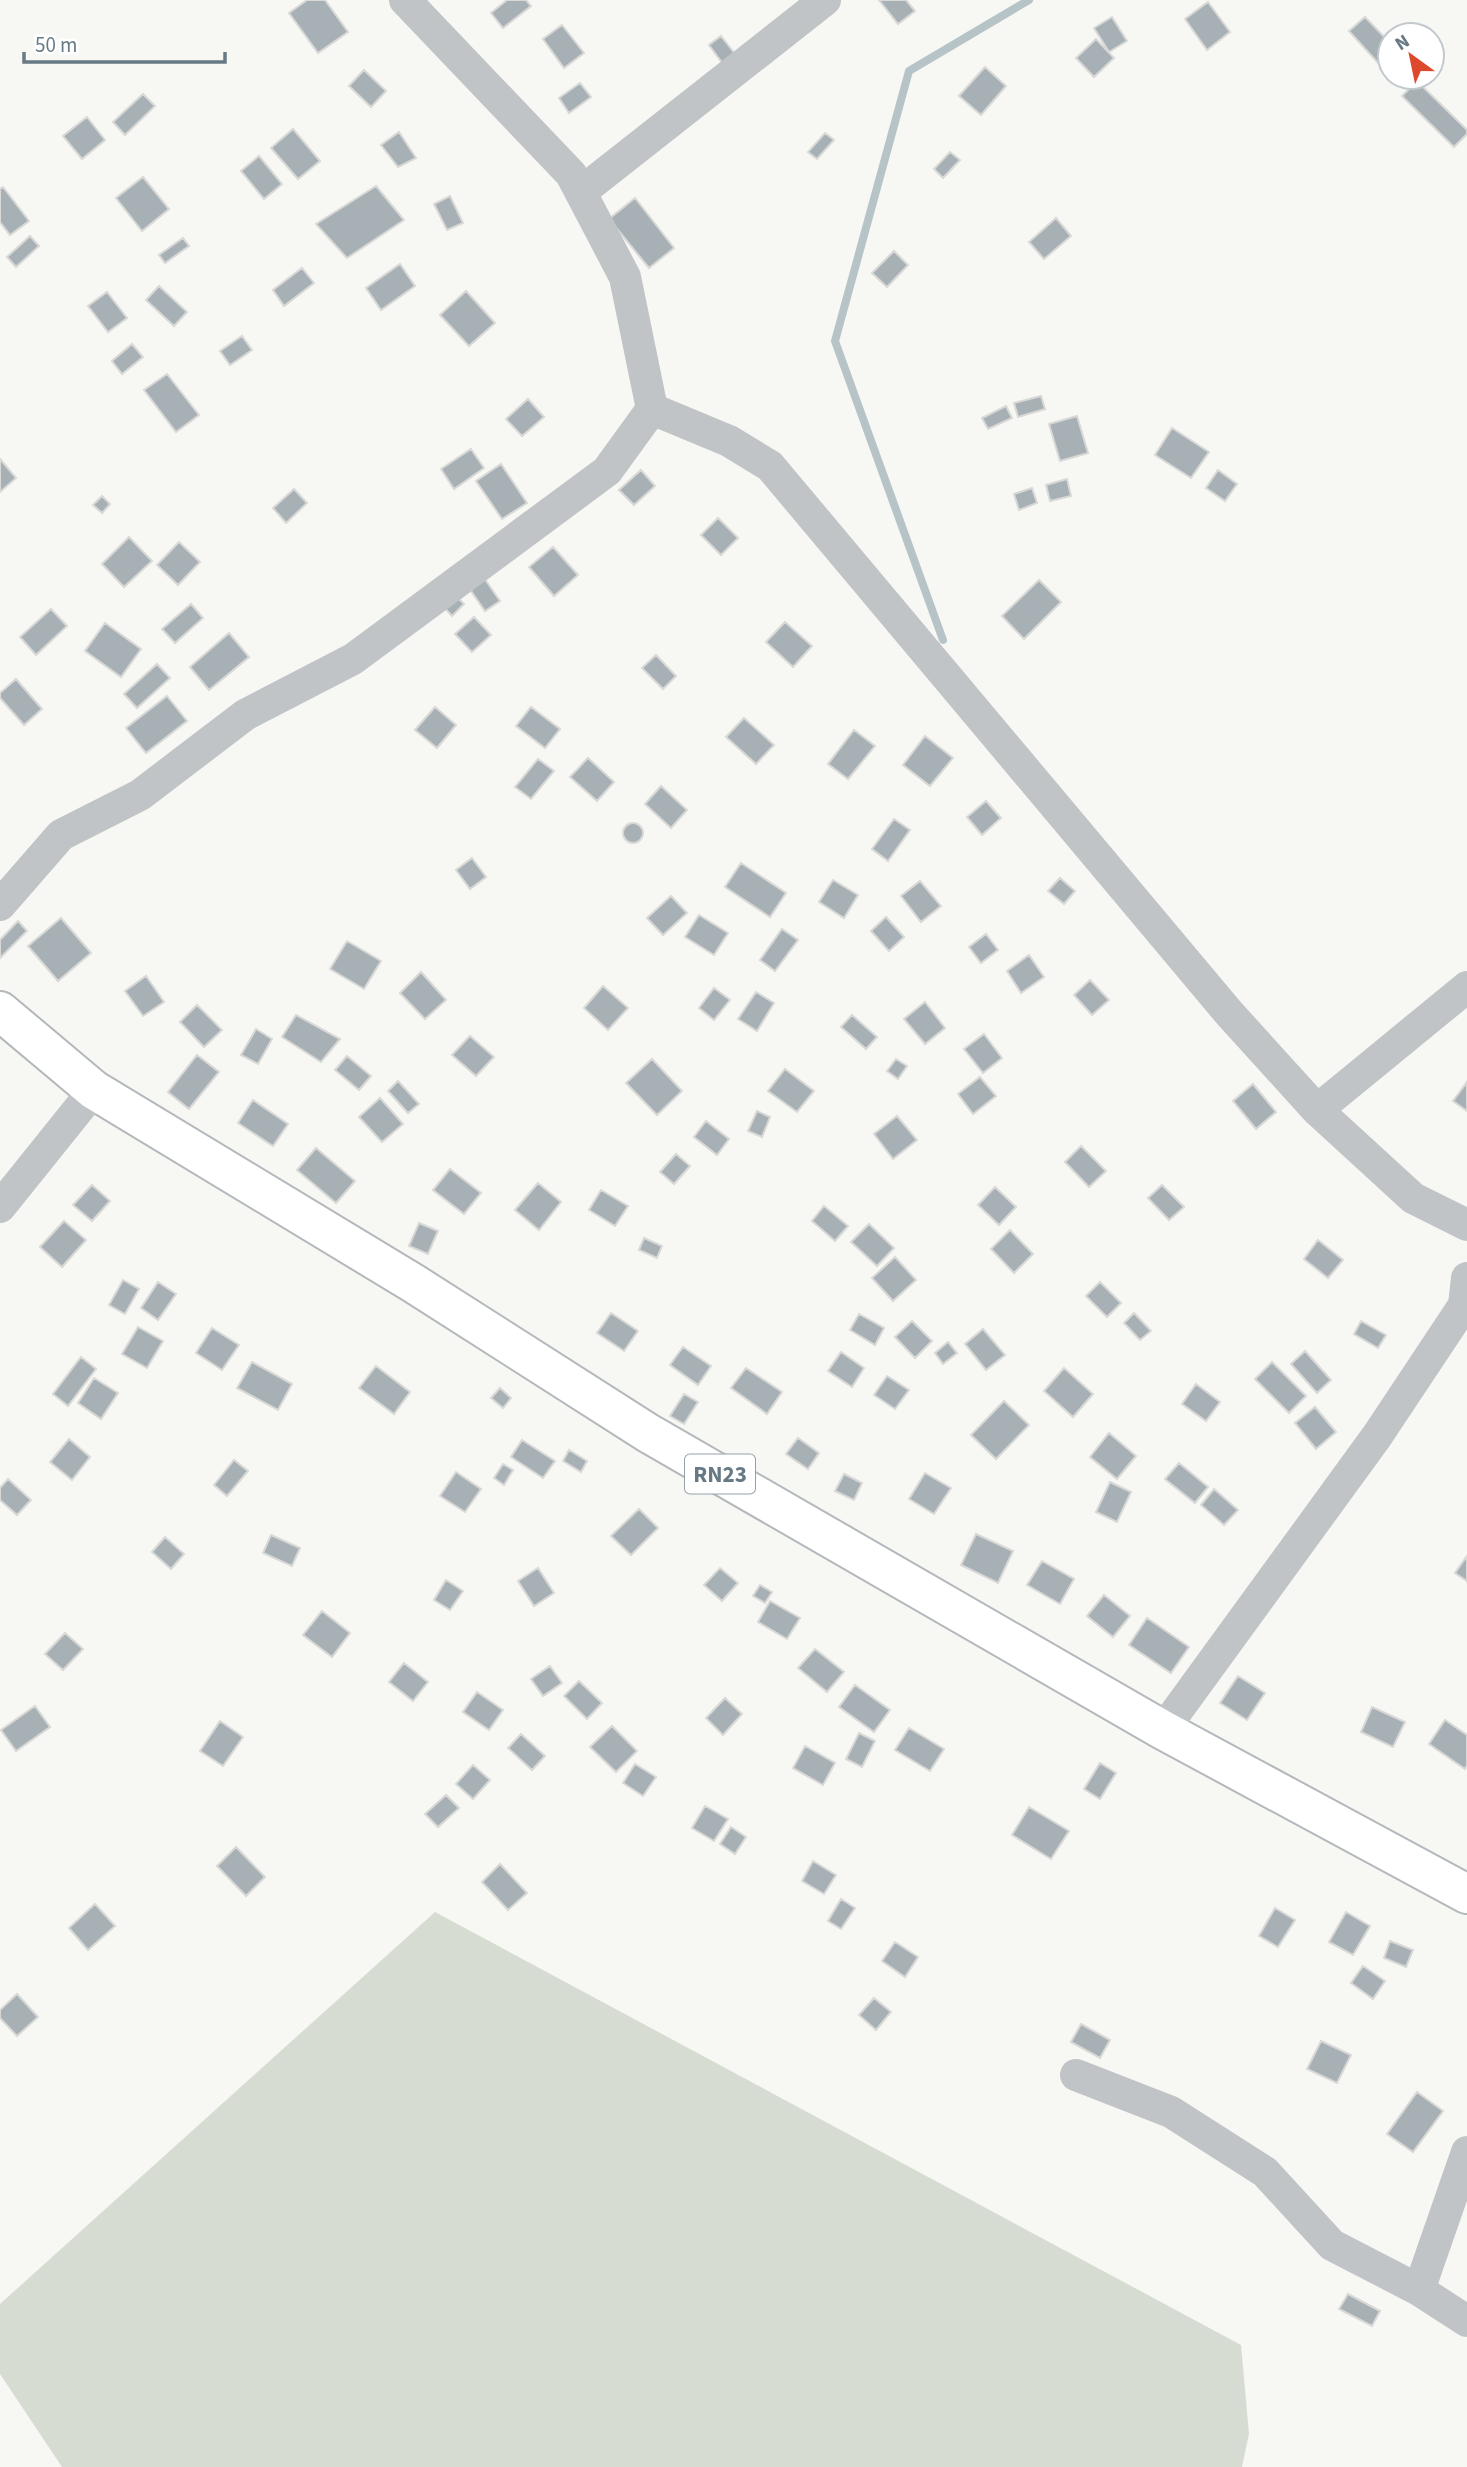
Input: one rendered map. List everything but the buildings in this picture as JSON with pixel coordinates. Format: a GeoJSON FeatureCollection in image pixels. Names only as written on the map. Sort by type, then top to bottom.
{"type":"FeatureCollection","features":[{"type":"Feature","properties":{"kind":"main road","name":"RN23"},"geometry":{"type":"LineString","coordinates":[[0,1011],[94,1090],[413,1283],[648,1433],[1163,1730],[1467,1894]]}},
{"type":"Feature","properties":{"kind":"street"},"geometry":{"type":"LineString","coordinates":[[0,905],[61,835],[140,795],[245,715],[354,659],[607,471],[652,409],[625,277],[571,174],[405,0]]}},
{"type":"Feature","properties":{"kind":"street"},"geometry":{"type":"LineString","coordinates":[[581,192],[825,0]]}},
{"type":"Feature","properties":{"kind":"street"},"geometry":{"type":"LineString","coordinates":[[652,409],[729,441],[770,467],[1228,1013],[1317,1110],[1413,1198],[1467,1225]]}},
{"type":"Feature","properties":{"kind":"street"},"geometry":{"type":"LineString","coordinates":[[1317,1110],[1467,988]]}},
{"type":"Feature","properties":{"kind":"street"},"geometry":{"type":"LineString","coordinates":[[0,1207],[94,1090]]}},
{"type":"Feature","properties":{"kind":"street"},"geometry":{"type":"LineString","coordinates":[[1163,1730],[1377,1436],[1464,1305],[1467,1278]]}},
{"type":"Feature","properties":{"kind":"street"},"geometry":{"type":"LineString","coordinates":[[1076,2075],[1183,2119],[1265,2172],[1332,2245],[1419,2290],[1467,2321]]}},
{"type":"Feature","properties":{"kind":"street"},"geometry":{"type":"LineString","coordinates":[[1419,2290],[1467,2152]]}},
{"type":"Feature","properties":{"kind":"shaded area"},"geometry":{"type":"Polygon","coordinates":[[[435,1912],[1241,2345],[1249,2434],[1242,2467],[62,2467],[0,2374],[0,2304],[435,1912]]]}},
{"type":"Feature","properties":{"kind":"waterway"},"geometry":{"type":"LineString","coordinates":[[943,640],[835,341],[909,71],[1029,0]]}}]}
